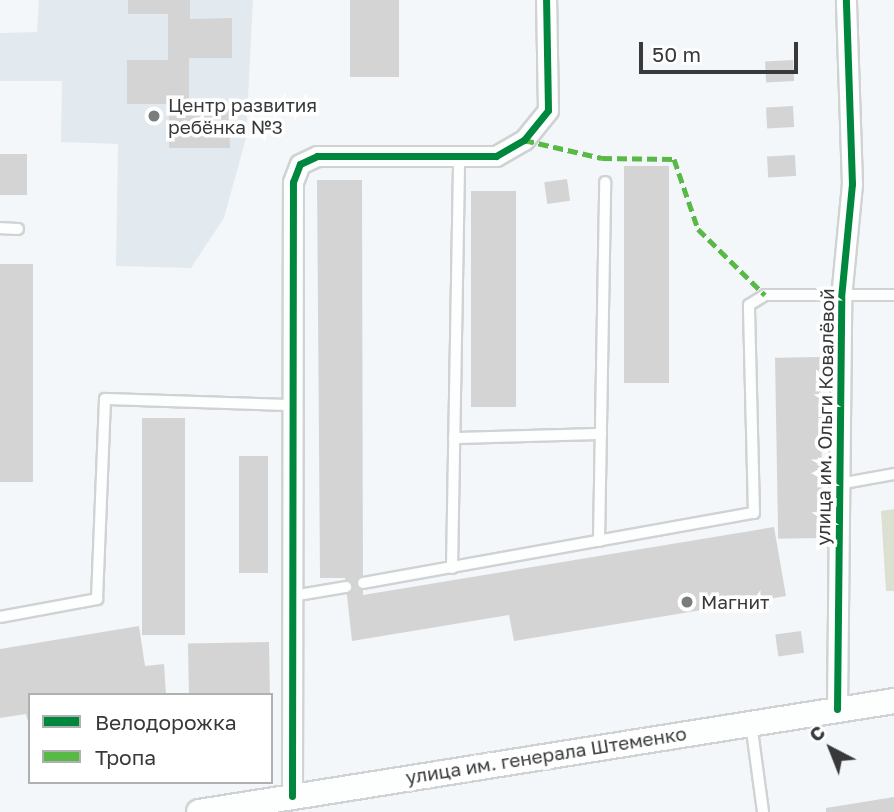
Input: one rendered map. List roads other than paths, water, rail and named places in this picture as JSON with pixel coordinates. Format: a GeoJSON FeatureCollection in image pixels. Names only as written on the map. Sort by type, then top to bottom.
{"type":"FeatureCollection","features":[{"type":"Feature","properties":{"kind":"street"},"geometry":{"type":"LineString","coordinates":[[292,796],[289,597],[293,182],[300,164],[317,156],[496,156],[524,139],[548,110],[546,0]]}},
{"type":"Feature","properties":{"kind":"street","name":"улица им. Ольги Ковалёвой"},"geometry":{"type":"LineString","coordinates":[[836,709],[841,298],[852,184],[846,0]]}},
{"type":"Feature","properties":{"kind":"street","name":"улица им. генерала Штеменко"},"geometry":{"type":"LineString","coordinates":[[199,812],[235,809],[292,796],[894,701]]}},
{"type":"Feature","properties":{"kind":"lane"},"geometry":{"type":"LineString","coordinates":[[452,568],[459,157]]}},
{"type":"Feature","properties":{"kind":"lane"},"geometry":{"type":"LineString","coordinates":[[599,541],[605,182]]}},
{"type":"Feature","properties":{"kind":"lane"},"geometry":{"type":"LineString","coordinates":[[0,228],[18,229]]}},
{"type":"Feature","properties":{"kind":"lane"},"geometry":{"type":"LineString","coordinates":[[363,583],[754,513],[749,305],[765,295],[841,298],[894,295]]}},
{"type":"Feature","properties":{"kind":"lane"},"geometry":{"type":"LineString","coordinates":[[0,617],[97,599],[105,399],[290,405]]}},
{"type":"Feature","properties":{"kind":"lane"},"geometry":{"type":"LineString","coordinates":[[454,438],[601,434]]}},
{"type":"Feature","properties":{"kind":"lane"},"geometry":{"type":"LineString","coordinates":[[839,484],[894,474]]}},
{"type":"Feature","properties":{"kind":"lane"},"geometry":{"type":"LineString","coordinates":[[289,597],[346,587]]}},
{"type":"Feature","properties":{"kind":"lane"},"geometry":{"type":"LineString","coordinates":[[751,723],[763,812]]}},
{"type":"Feature","properties":{"kind":"place","name":"Центр развития ребёнка №3"},"geometry":{"type":"Point","coordinates":[154,116]}},
{"type":"Feature","properties":{"kind":"place","name":"Магнит"},"geometry":{"type":"Point","coordinates":[687,602]}}]}
